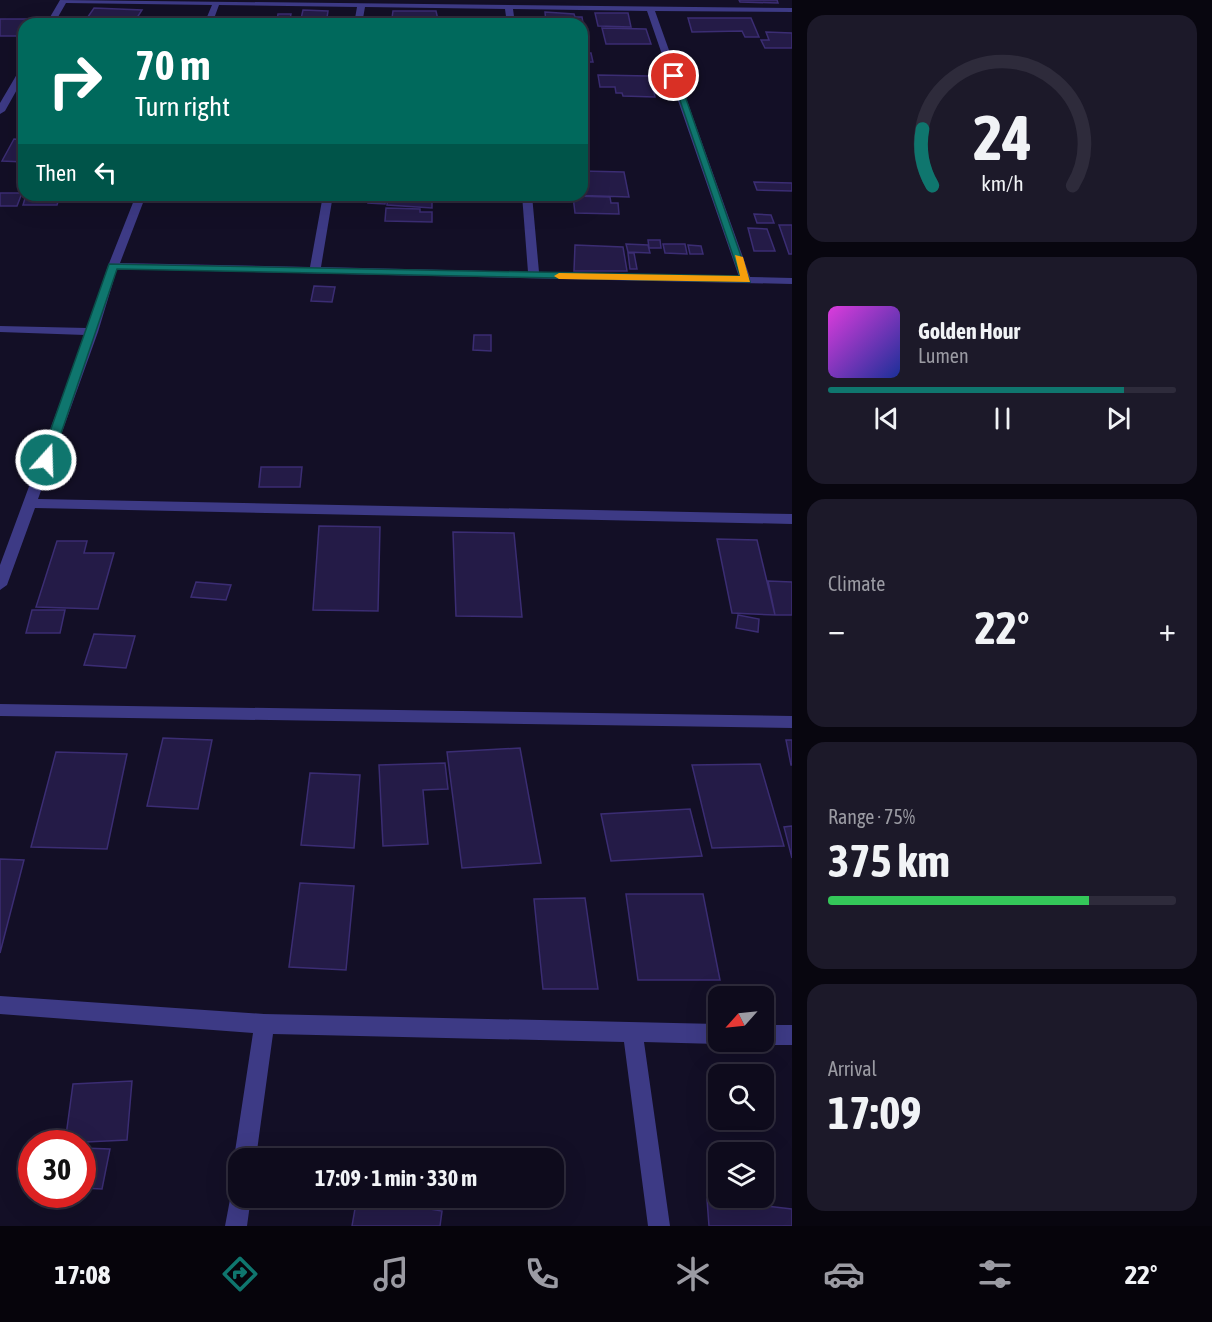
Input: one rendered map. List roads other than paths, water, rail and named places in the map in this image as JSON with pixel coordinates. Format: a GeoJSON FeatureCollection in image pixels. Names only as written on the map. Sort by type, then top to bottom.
{"type":"FeatureCollection","features":[{"type":"Feature","properties":{"kind":"street"},"geometry":{"type":"LineString","coordinates":[[54,18],[64,1],[792,10]]}},
{"type":"Feature","properties":{"kind":"street"},"geometry":{"type":"LineString","coordinates":[[210,18],[216,4]]}},
{"type":"Feature","properties":{"kind":"street"},"geometry":{"type":"LineString","coordinates":[[359,18],[362,4]]}},
{"type":"Feature","properties":{"kind":"street"},"geometry":{"type":"LineString","coordinates":[[509,6],[510,18]]}},
{"type":"Feature","properties":{"kind":"street"},"geometry":{"type":"LineString","coordinates":[[650,8],[746,280]]}},
{"type":"Feature","properties":{"kind":"street"},"geometry":{"type":"LineString","coordinates":[[0,111],[18,80]]}},
{"type":"Feature","properties":{"kind":"street"},"geometry":{"type":"LineString","coordinates":[[0,585],[92,332],[113,266],[139,201]]}},
{"type":"Feature","properties":{"kind":"street"},"geometry":{"type":"LineString","coordinates":[[315,269],[327,201]]}},
{"type":"Feature","properties":{"kind":"street"},"geometry":{"type":"LineString","coordinates":[[528,201],[534,275]]}},
{"type":"Feature","properties":{"kind":"street"},"geometry":{"type":"LineString","coordinates":[[113,266],[792,281]]}},
{"type":"Feature","properties":{"kind":"street"},"geometry":{"type":"LineString","coordinates":[[0,328],[92,332]]}},
{"type":"Feature","properties":{"kind":"street"},"geometry":{"type":"LineString","coordinates":[[30,503],[792,519]]}},
{"type":"Feature","properties":{"kind":"street"},"geometry":{"type":"LineString","coordinates":[[0,710],[792,722]]}},
{"type":"Feature","properties":{"kind":"street"},"geometry":{"type":"LineString","coordinates":[[0,1005],[264,1024],[708,1034]]}},
{"type":"Feature","properties":{"kind":"street"},"geometry":{"type":"LineString","coordinates":[[246,1148],[264,1024]]}},
{"type":"Feature","properties":{"kind":"street"},"geometry":{"type":"LineString","coordinates":[[633,1033],[659,1226]]}},
{"type":"Feature","properties":{"kind":"street"},"geometry":{"type":"LineString","coordinates":[[774,1035],[792,1035]]}},
{"type":"Feature","properties":{"kind":"street"},"geometry":{"type":"LineString","coordinates":[[236,1226],[238,1208]]}}]}
